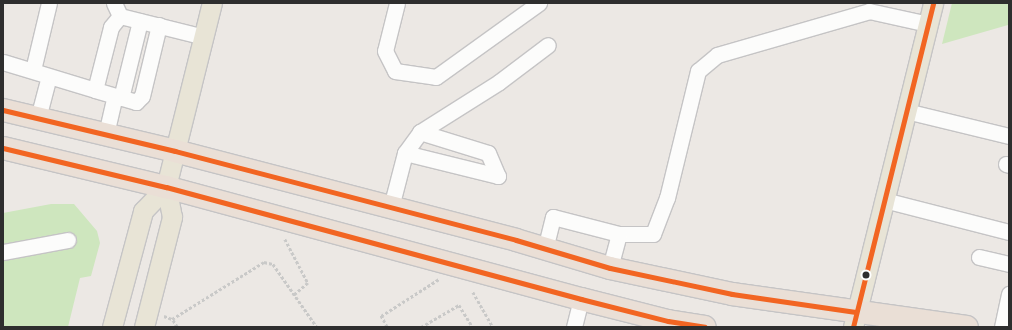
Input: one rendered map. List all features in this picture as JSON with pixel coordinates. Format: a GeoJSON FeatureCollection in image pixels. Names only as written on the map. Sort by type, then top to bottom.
{"type":"FeatureCollection","features":[{"type":"Feature","properties":{"kind":"highway"},"geometry":{"type":"LineString","coordinates":[[3,110],[175,151],[391,207],[610,268],[854,320],[967,327]]}},
{"type":"Feature","properties":{"kind":"highway"},"geometry":{"type":"LineString","coordinates":[[3,148],[166,187],[581,299],[668,321],[705,327]]}},
{"type":"Feature","properties":{"kind":"main road"},"geometry":{"type":"LineString","coordinates":[[144,327],[172,217],[166,187],[212,3]]}},
{"type":"Feature","properties":{"kind":"main road"},"geometry":{"type":"LineString","coordinates":[[854,320],[933,3]]}},
{"type":"Feature","properties":{"kind":"main road"},"geometry":{"type":"LineString","coordinates":[[112,327],[143,211],[166,187]]}},
{"type":"Feature","properties":{"kind":"street"},"geometry":{"type":"LineString","coordinates":[[33,70],[49,3]]}},
{"type":"Feature","properties":{"kind":"street"},"geometry":{"type":"LineString","coordinates":[[396,3],[385,51],[395,71],[436,77],[539,3]]}},
{"type":"Feature","properties":{"kind":"street"},"geometry":{"type":"LineString","coordinates":[[95,90],[111,27],[117,10],[140,21],[204,37]]}},
{"type":"Feature","properties":{"kind":"street"},"geometry":{"type":"LineString","coordinates":[[545,249],[553,217],[619,234],[653,234],[667,198],[698,71],[717,55],[869,11],[928,24]]}},
{"type":"Feature","properties":{"kind":"street"},"geometry":{"type":"LineString","coordinates":[[106,134],[140,21]]}},
{"type":"Feature","properties":{"kind":"street"},"geometry":{"type":"LineString","coordinates":[[3,62],[136,102],[142,96],[159,25]]}},
{"type":"Feature","properties":{"kind":"street"},"geometry":{"type":"LineString","coordinates":[[391,207],[405,153],[420,132],[499,82],[548,45]]}},
{"type":"Feature","properties":{"kind":"street"},"geometry":{"type":"LineString","coordinates":[[38,118],[49,76]]}},
{"type":"Feature","properties":{"kind":"street"},"geometry":{"type":"LineString","coordinates":[[906,111],[1009,136]]}},
{"type":"Feature","properties":{"kind":"street"},"geometry":{"type":"LineString","coordinates":[[405,153],[498,176],[488,153],[420,132]]}},
{"type":"Feature","properties":{"kind":"street"},"geometry":{"type":"LineString","coordinates":[[884,200],[1009,232]]}},
{"type":"Feature","properties":{"kind":"street"},"geometry":{"type":"LineString","coordinates":[[610,268],[619,234]]}},
{"type":"Feature","properties":{"kind":"street"},"geometry":{"type":"LineString","coordinates":[[3,252],[68,240]]}},
{"type":"Feature","properties":{"kind":"street"},"geometry":{"type":"LineString","coordinates":[[979,257],[1009,264]]}},
{"type":"Feature","properties":{"kind":"street"},"geometry":{"type":"LineString","coordinates":[[1002,327],[1009,294]]}},
{"type":"Feature","properties":{"kind":"street"},"geometry":{"type":"LineString","coordinates":[[574,327],[581,299]]}},
{"type":"Feature","properties":{"kind":"path"},"geometry":{"type":"LineString","coordinates":[[285,239],[308,283],[294,295]]}},
{"type":"Feature","properties":{"kind":"path"},"geometry":{"type":"LineString","coordinates":[[172,319],[264,262],[273,264],[317,327]]}},
{"type":"Feature","properties":{"kind":"path"},"geometry":{"type":"LineString","coordinates":[[387,327],[381,316],[441,278]]}},
{"type":"Feature","properties":{"kind":"path"},"geometry":{"type":"LineString","coordinates":[[473,292],[493,327]]}},
{"type":"Feature","properties":{"kind":"path"},"geometry":{"type":"LineString","coordinates":[[421,327],[459,304],[473,327]]}},
{"type":"Feature","properties":{"kind":"path"},"geometry":{"type":"LineString","coordinates":[[164,316],[172,319],[177,327]]}},
{"type":"Feature","properties":{"kind":"green space"},"geometry":{"type":"Polygon","coordinates":[[[952,3],[1009,3],[1008,25],[942,44],[952,3]]]}},
{"type":"Feature","properties":{"kind":"green space"},"geometry":{"type":"Polygon","coordinates":[[[51,204],[74,204],[97,231],[100,243],[91,276],[80,278],[68,327],[3,327],[3,213],[51,204]]]}},
{"type":"Feature","properties":{"kind":"transit line"},"geometry":{"type":"LineString","coordinates":[[853,327],[933,3]]}},
{"type":"Feature","properties":{"kind":"transit line"},"geometry":{"type":"LineString","coordinates":[[3,110],[175,151],[516,240],[610,268],[732,294],[856,312]]}},
{"type":"Feature","properties":{"kind":"transit line"},"geometry":{"type":"LineString","coordinates":[[3,148],[166,187],[581,299],[668,321],[705,327]]}}]}
